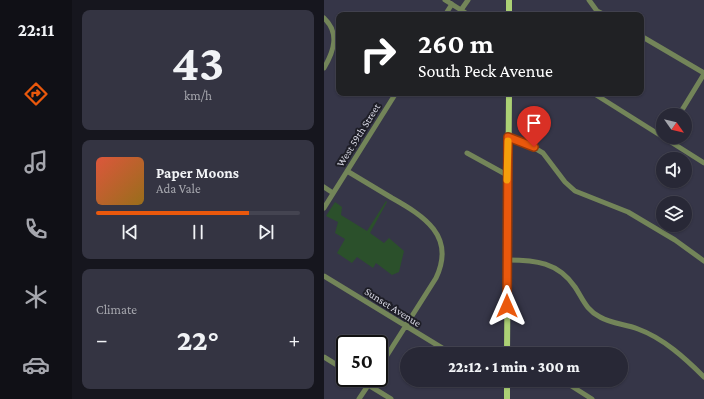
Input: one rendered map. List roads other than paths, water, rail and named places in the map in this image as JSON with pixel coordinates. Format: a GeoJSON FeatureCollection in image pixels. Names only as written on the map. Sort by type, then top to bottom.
{"type":"FeatureCollection","features":[{"type":"Feature","properties":{"kind":"main road"},"geometry":{"type":"LineString","coordinates":[[509,0],[509,12]]}},
{"type":"Feature","properties":{"kind":"main road"},"geometry":{"type":"LineString","coordinates":[[507,347],[507,175],[509,96]]}},
{"type":"Feature","properties":{"kind":"main road"},"geometry":{"type":"LineString","coordinates":[[507,387],[507,399]]}},
{"type":"Feature","properties":{"kind":"street"},"geometry":{"type":"LineString","coordinates":[[445,0],[464,12]]}},
{"type":"Feature","properties":{"kind":"street"},"geometry":{"type":"LineString","coordinates":[[461,10],[468,0]]}},
{"type":"Feature","properties":{"kind":"street"},"geometry":{"type":"LineString","coordinates":[[589,0],[599,12]]}},
{"type":"Feature","properties":{"kind":"street"},"geometry":{"type":"LineString","coordinates":[[447,12],[452,4]]}},
{"type":"Feature","properties":{"kind":"street"},"geometry":{"type":"LineString","coordinates":[[324,18],[333,32],[334,47],[324,68]]}},
{"type":"Feature","properties":{"kind":"street"},"geometry":{"type":"LineString","coordinates":[[644,38],[704,74],[683,108]]}},
{"type":"Feature","properties":{"kind":"street","name":"West 59th Street"},"geometry":{"type":"LineString","coordinates":[[324,208],[394,96]]}},
{"type":"Feature","properties":{"kind":"street"},"geometry":{"type":"LineString","coordinates":[[598,96],[656,132]]}},
{"type":"Feature","properties":{"kind":"street"},"geometry":{"type":"LineString","coordinates":[[508,137],[521,140],[543,153],[565,182],[575,191],[628,212],[675,240],[704,261]]}},
{"type":"Feature","properties":{"kind":"street"},"geometry":{"type":"LineString","coordinates":[[675,144],[704,163]]}},
{"type":"Feature","properties":{"kind":"street"},"geometry":{"type":"LineString","coordinates":[[467,153],[507,175]]}},
{"type":"Feature","properties":{"kind":"street"},"geometry":{"type":"LineString","coordinates":[[347,171],[419,215],[434,229],[441,242],[442,255],[439,273],[388,353]]}},
{"type":"Feature","properties":{"kind":"street"},"geometry":{"type":"LineString","coordinates":[[324,187],[333,193]]}},
{"type":"Feature","properties":{"kind":"street"},"geometry":{"type":"LineString","coordinates":[[508,260],[534,260],[549,265],[561,272],[574,287],[585,306],[599,317],[613,323],[638,329],[674,349],[704,377]]}},
{"type":"Feature","properties":{"kind":"street","name":"Sunset Avenue"},"geometry":{"type":"LineString","coordinates":[[324,276],[440,347]]}},
{"type":"Feature","properties":{"kind":"street"},"geometry":{"type":"LineString","coordinates":[[324,357],[336,364]]}},
{"type":"Feature","properties":{"kind":"street"},"geometry":{"type":"LineString","coordinates":[[360,399],[367,387]]}},
{"type":"Feature","properties":{"kind":"street"},"geometry":{"type":"LineString","coordinates":[[371,387],[390,399]]}},
{"type":"Feature","properties":{"kind":"street"},"geometry":{"type":"LineString","coordinates":[[573,387],[592,399]]}}]}
